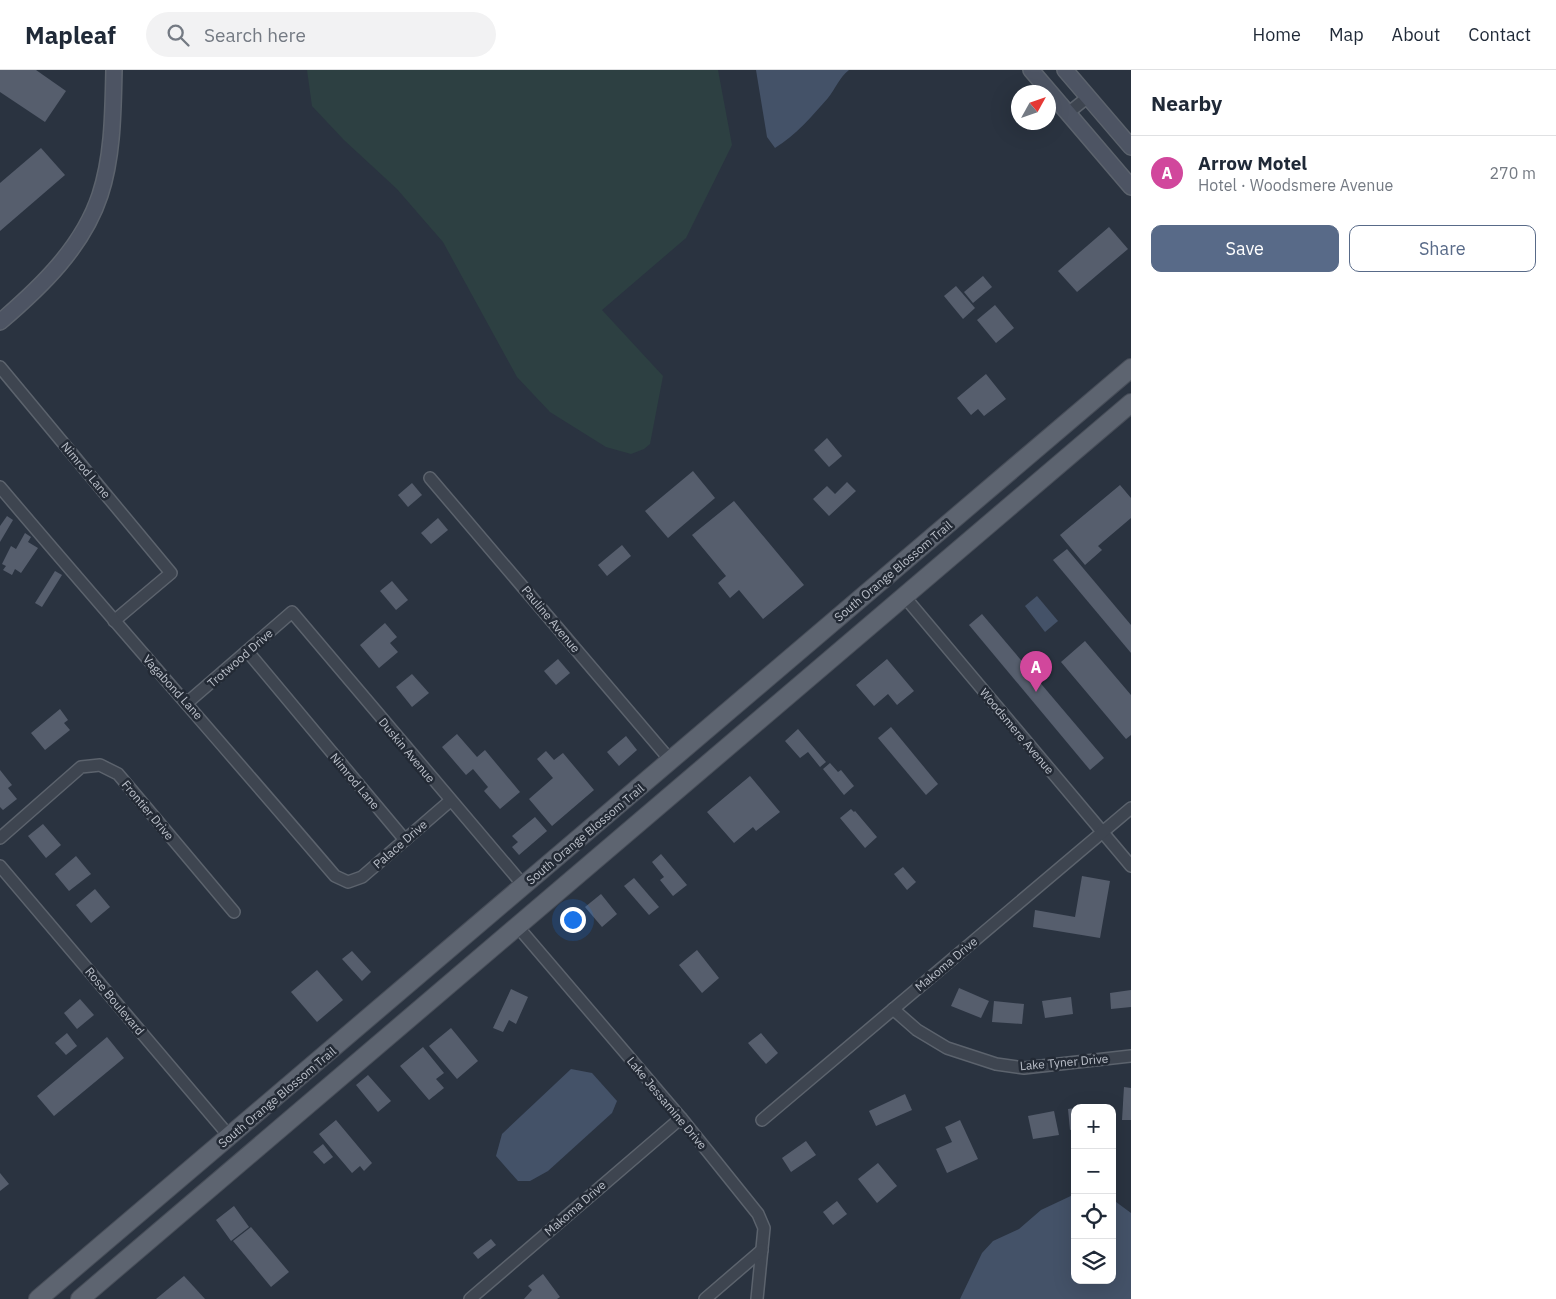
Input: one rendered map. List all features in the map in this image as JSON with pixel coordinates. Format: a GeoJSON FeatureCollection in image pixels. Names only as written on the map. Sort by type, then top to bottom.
{"type":"FeatureCollection","features":[{"type":"Feature","properties":{"kind":"main road","name":"South Orange Blossom Trail"},"geometry":{"type":"LineString","coordinates":[[38,1299],[1131,368]]}},
{"type":"Feature","properties":{"kind":"main road","name":"South Orange Blossom Trail"},"geometry":{"type":"LineString","coordinates":[[80,1299],[1131,403]]}},
{"type":"Feature","properties":{"kind":"main road"},"geometry":{"type":"LineString","coordinates":[[708,764],[705,750],[708,737],[718,721]]}},
{"type":"Feature","properties":{"kind":"main road"},"geometry":{"type":"LineString","coordinates":[[657,807],[672,774],[671,761]]}},
{"type":"Feature","properties":{"kind":"main road"},"geometry":{"type":"LineString","coordinates":[[259,1146],[253,1134],[256,1120],[264,1108]]}},
{"type":"Feature","properties":{"kind":"street"},"geometry":{"type":"LineString","coordinates":[[0,322],[51,275],[73,247],[100,195],[109,146],[114,70]]}},
{"type":"Feature","properties":{"kind":"street"},"geometry":{"type":"LineString","coordinates":[[1031,70],[1131,187]]}},
{"type":"Feature","properties":{"kind":"street"},"geometry":{"type":"LineString","coordinates":[[1065,70],[1131,147]]}},
{"type":"Feature","properties":{"kind":"street"},"geometry":{"type":"LineString","coordinates":[[1068,114],[1088,97]]}},
{"type":"Feature","properties":{"kind":"street","name":"Nimrod Lane"},"geometry":{"type":"LineString","coordinates":[[0,367],[171,573],[114,621]]}},
{"type":"Feature","properties":{"kind":"street","name":"Pauline Avenue"},"geometry":{"type":"LineString","coordinates":[[430,478],[671,761]]}},
{"type":"Feature","properties":{"kind":"street","name":"Vagabond Lane"},"geometry":{"type":"LineString","coordinates":[[0,487],[114,621],[188,702],[335,876],[348,882]]}},
{"type":"Feature","properties":{"kind":"street","name":"Woodsmere Avenue"},"geometry":{"type":"LineString","coordinates":[[904,596],[1131,866]]}},
{"type":"Feature","properties":{"kind":"street","name":"Trotwood Drive"},"geometry":{"type":"LineString","coordinates":[[188,702],[292,612]]}},
{"type":"Feature","properties":{"kind":"street","name":"Duskin Avenue"},"geometry":{"type":"LineString","coordinates":[[292,612],[450,801],[524,886]]}},
{"type":"Feature","properties":{"kind":"street","name":"Nimrod Lane"},"geometry":{"type":"LineString","coordinates":[[248,652],[405,840]]}},
{"type":"Feature","properties":{"kind":"street","name":"Frontier Drive"},"geometry":{"type":"LineString","coordinates":[[0,838],[81,767],[100,765],[118,774],[234,912]]}},
{"type":"Feature","properties":{"kind":"street","name":"Palace Drive"},"geometry":{"type":"LineString","coordinates":[[348,882],[362,877],[450,801]]}},
{"type":"Feature","properties":{"kind":"street","name":"Makoma Drive"},"geometry":{"type":"LineString","coordinates":[[762,1120],[1131,808]]}},
{"type":"Feature","properties":{"kind":"street","name":"Rose Boulevard"},"geometry":{"type":"LineString","coordinates":[[0,866],[230,1137]]}},
{"type":"Feature","properties":{"kind":"street","name":"Lake Jessamine Drive"},"geometry":{"type":"LineString","coordinates":[[518,927],[681,1118],[758,1214],[764,1228],[757,1299]]}},
{"type":"Feature","properties":{"kind":"street","name":"Lake Tyner Drive"},"geometry":{"type":"LineString","coordinates":[[893,1009],[917,1030],[947,1048],[996,1064],[1024,1068],[1131,1056]]}},
{"type":"Feature","properties":{"kind":"street","name":"Makoma Drive"},"geometry":{"type":"LineString","coordinates":[[470,1299],[681,1118]]}},
{"type":"Feature","properties":{"kind":"street"},"geometry":{"type":"LineString","coordinates":[[705,1299],[762,1250]]}},
{"type":"Feature","properties":{"kind":"shaded area"},"geometry":{"type":"Polygon","coordinates":[[[307,70],[718,70],[732,145],[686,238],[602,310],[663,376],[650,444],[644,449],[631,454],[606,447],[550,412],[517,377],[443,242],[397,189],[344,140],[312,106],[307,70]]]}},
{"type":"Feature","properties":{"kind":"water"},"geometry":{"type":"Polygon","coordinates":[[[756,70],[849,70],[810,118],[790,138],[775,148],[767,137],[756,70]]]}},
{"type":"Feature","properties":{"kind":"water"},"geometry":{"type":"Polygon","coordinates":[[[1037,596],[1058,621],[1045,632],[1025,606],[1037,596]]]}},
{"type":"Feature","properties":{"kind":"water"},"geometry":{"type":"Polygon","coordinates":[[[571,1069],[592,1073],[617,1101],[612,1113],[548,1171],[530,1181],[518,1181],[496,1156],[502,1134],[571,1069]]]}},
{"type":"Feature","properties":{"kind":"water"},"geometry":{"type":"Polygon","coordinates":[[[1071,1196],[1071,1284],[1116,1284],[1116,1202],[1131,1213],[1131,1299],[960,1299],[982,1253],[993,1241],[1019,1229],[1041,1210],[1071,1196]]]}},
{"type":"Feature","properties":{"kind":"building"},"geometry":{"type":"Polygon","coordinates":[[[0,70],[36,70],[66,91],[45,122],[0,92],[0,70]]]}},
{"type":"Feature","properties":{"kind":"building"},"geometry":{"type":"Polygon","coordinates":[[[41,148],[65,175],[0,231],[0,183],[41,148]]]}},
{"type":"Feature","properties":{"kind":"building"},"geometry":{"type":"Polygon","coordinates":[[[1109,227],[1128,249],[1077,292],[1058,271],[1109,227]]]}},
{"type":"Feature","properties":{"kind":"building"},"geometry":{"type":"Polygon","coordinates":[[[983,276],[992,287],[973,303],[964,292],[983,276]]]}},
{"type":"Feature","properties":{"kind":"building"},"geometry":{"type":"Polygon","coordinates":[[[956,286],[975,308],[963,319],[944,296],[956,286]]]}},
{"type":"Feature","properties":{"kind":"building"},"geometry":{"type":"Polygon","coordinates":[[[995,305],[1014,328],[996,343],[977,320],[995,305]]]}},
{"type":"Feature","properties":{"kind":"building"},"geometry":{"type":"Polygon","coordinates":[[[986,374],[1006,399],[984,416],[978,409],[971,415],[957,398],[986,374]]]}},
{"type":"Feature","properties":{"kind":"building"},"geometry":{"type":"Polygon","coordinates":[[[827,438],[842,456],[829,467],[814,450],[827,438]]]}},
{"type":"Feature","properties":{"kind":"building"},"geometry":{"type":"Polygon","coordinates":[[[693,471],[715,498],[668,538],[645,511],[693,471]]]}},
{"type":"Feature","properties":{"kind":"building"},"geometry":{"type":"Polygon","coordinates":[[[847,482],[856,491],[829,516],[813,499],[827,486],[835,494],[847,482]]]}},
{"type":"Feature","properties":{"kind":"building"},"geometry":{"type":"Polygon","coordinates":[[[412,483],[422,495],[408,507],[398,495],[412,483]]]}},
{"type":"Feature","properties":{"kind":"building"},"geometry":{"type":"Polygon","coordinates":[[[1120,485],[1131,498],[1131,518],[1098,546],[1102,550],[1085,565],[1060,535],[1120,485]]]}},
{"type":"Feature","properties":{"kind":"building"},"geometry":{"type":"Polygon","coordinates":[[[734,501],[804,585],[763,619],[739,590],[730,598],[718,583],[726,576],[692,535],[734,501]]]}},
{"type":"Feature","properties":{"kind":"building"},"geometry":{"type":"Polygon","coordinates":[[[7,516],[13,520],[0,542],[0,526],[7,516]]]}},
{"type":"Feature","properties":{"kind":"building"},"geometry":{"type":"Polygon","coordinates":[[[438,518],[448,530],[431,544],[421,533],[438,518]]]}},
{"type":"Feature","properties":{"kind":"building"},"geometry":{"type":"Polygon","coordinates":[[[25,533],[31,537],[28,542],[38,548],[21,573],[15,569],[12,575],[3,570],[6,566],[2,564],[11,546],[16,549],[25,533]]]}},
{"type":"Feature","properties":{"kind":"building"},"geometry":{"type":"Polygon","coordinates":[[[622,545],[631,556],[607,576],[598,565],[622,545]]]}},
{"type":"Feature","properties":{"kind":"building"},"geometry":{"type":"Polygon","coordinates":[[[1067,549],[1131,625],[1131,653],[1053,560],[1067,549]]]}},
{"type":"Feature","properties":{"kind":"building"},"geometry":{"type":"Polygon","coordinates":[[[55,571],[62,575],[42,607],[35,603],[55,571]]]}},
{"type":"Feature","properties":{"kind":"building"},"geometry":{"type":"Polygon","coordinates":[[[392,581],[408,600],[396,610],[380,591],[392,581]]]}},
{"type":"Feature","properties":{"kind":"building"},"geometry":{"type":"Polygon","coordinates":[[[982,614],[1104,758],[1090,770],[969,625],[982,614]]]}},
{"type":"Feature","properties":{"kind":"building"},"geometry":{"type":"Polygon","coordinates":[[[385,623],[397,637],[390,643],[398,652],[379,668],[360,645],[385,623]]]}},
{"type":"Feature","properties":{"kind":"building"},"geometry":{"type":"Polygon","coordinates":[[[1085,641],[1131,695],[1131,735],[1126,739],[1061,662],[1085,641]]]}},
{"type":"Feature","properties":{"kind":"building"},"geometry":{"type":"Polygon","coordinates":[[[558,659],[570,673],[556,685],[544,671],[558,659]]]}},
{"type":"Feature","properties":{"kind":"building"},"geometry":{"type":"Polygon","coordinates":[[[887,659],[914,691],[897,705],[888,694],[874,706],[856,685],[887,659]]]}},
{"type":"Feature","properties":{"kind":"building"},"geometry":{"type":"Polygon","coordinates":[[[412,674],[429,693],[412,707],[396,687],[412,674]]]}},
{"type":"Feature","properties":{"kind":"building"},"geometry":{"type":"Polygon","coordinates":[[[60,709],[68,720],[64,723],[70,730],[45,750],[31,733],[60,709]]]}},
{"type":"Feature","properties":{"kind":"building"},"geometry":{"type":"Polygon","coordinates":[[[891,727],[938,784],[926,795],[878,738],[891,727]]]}},
{"type":"Feature","properties":{"kind":"building"},"geometry":{"type":"Polygon","coordinates":[[[798,729],[826,762],[820,767],[808,752],[800,758],[785,741],[798,729]]]}},
{"type":"Feature","properties":{"kind":"building"},"geometry":{"type":"Polygon","coordinates":[[[457,734],[477,757],[485,750],[520,792],[500,809],[484,791],[488,787],[473,769],[466,775],[442,747],[457,734]]]}},
{"type":"Feature","properties":{"kind":"building"},"geometry":{"type":"Polygon","coordinates":[[[626,736],[637,750],[619,766],[607,752],[626,736]]]}},
{"type":"Feature","properties":{"kind":"building"},"geometry":{"type":"Polygon","coordinates":[[[546,751],[554,760],[563,753],[594,790],[552,826],[529,799],[553,778],[537,759],[546,751]]]}},
{"type":"Feature","properties":{"kind":"building"},"geometry":{"type":"Polygon","coordinates":[[[830,763],[838,772],[841,770],[854,786],[844,795],[823,769],[830,763]]]}},
{"type":"Feature","properties":{"kind":"building"},"geometry":{"type":"Polygon","coordinates":[[[0,770],[12,785],[8,788],[17,799],[3,810],[0,807],[0,770]]]}},
{"type":"Feature","properties":{"kind":"building"},"geometry":{"type":"Polygon","coordinates":[[[750,776],[780,812],[756,831],[753,827],[734,843],[707,812],[750,776]]]}},
{"type":"Feature","properties":{"kind":"building"},"geometry":{"type":"Polygon","coordinates":[[[851,809],[855,811],[877,837],[865,848],[840,818],[851,809]]]}},
{"type":"Feature","properties":{"kind":"building"},"geometry":{"type":"Polygon","coordinates":[[[535,817],[547,831],[519,855],[512,847],[518,842],[512,836],[535,817]]]}},
{"type":"Feature","properties":{"kind":"building"},"geometry":{"type":"Polygon","coordinates":[[[43,824],[61,845],[46,858],[28,836],[43,824]]]}},
{"type":"Feature","properties":{"kind":"building"},"geometry":{"type":"Polygon","coordinates":[[[661,854],[687,885],[673,896],[660,880],[664,877],[652,862],[661,854]]]}},
{"type":"Feature","properties":{"kind":"building"},"geometry":{"type":"Polygon","coordinates":[[[76,856],[91,874],[69,891],[55,874],[76,856]]]}},
{"type":"Feature","properties":{"kind":"building"},"geometry":{"type":"Polygon","coordinates":[[[903,867],[916,882],[907,890],[894,874],[903,867]]]}},
{"type":"Feature","properties":{"kind":"building"},"geometry":{"type":"Polygon","coordinates":[[[1082,876],[1110,881],[1100,938],[1033,927],[1035,910],[1075,917],[1082,876]]]}},
{"type":"Feature","properties":{"kind":"building"},"geometry":{"type":"Polygon","coordinates":[[[634,878],[659,907],[649,915],[624,886],[634,878]]]}},
{"type":"Feature","properties":{"kind":"building"},"geometry":{"type":"Polygon","coordinates":[[[95,889],[110,907],[91,923],[76,905],[95,889]]]}},
{"type":"Feature","properties":{"kind":"building"},"geometry":{"type":"Polygon","coordinates":[[[601,894],[617,914],[602,927],[585,907],[601,894]]]}},
{"type":"Feature","properties":{"kind":"building"},"geometry":{"type":"Polygon","coordinates":[[[697,950],[719,978],[702,993],[679,965],[697,950]]]}},
{"type":"Feature","properties":{"kind":"building"},"geometry":{"type":"Polygon","coordinates":[[[352,951],[371,972],[362,981],[342,959],[352,951]]]}},
{"type":"Feature","properties":{"kind":"building"},"geometry":{"type":"Polygon","coordinates":[[[317,970],[343,1000],[317,1022],[291,992],[317,970]]]}},
{"type":"Feature","properties":{"kind":"building"},"geometry":{"type":"Polygon","coordinates":[[[959,988],[989,1001],[981,1018],[951,1006],[959,988]]]}},
{"type":"Feature","properties":{"kind":"building"},"geometry":{"type":"Polygon","coordinates":[[[511,989],[528,997],[516,1024],[509,1020],[503,1032],[493,1028],[511,989]]]}},
{"type":"Feature","properties":{"kind":"building"},"geometry":{"type":"Polygon","coordinates":[[[1131,990],[1131,1007],[1111,1009],[1110,993],[1131,990]]]}},
{"type":"Feature","properties":{"kind":"building"},"geometry":{"type":"Polygon","coordinates":[[[1071,997],[1073,1014],[1045,1018],[1042,1001],[1071,997]]]}},
{"type":"Feature","properties":{"kind":"building"},"geometry":{"type":"Polygon","coordinates":[[[80,999],[94,1015],[77,1029],[64,1013],[80,999]]]}},
{"type":"Feature","properties":{"kind":"building"},"geometry":{"type":"Polygon","coordinates":[[[994,1001],[1024,1004],[1022,1024],[992,1022],[994,1001]]]}},
{"type":"Feature","properties":{"kind":"building"},"geometry":{"type":"Polygon","coordinates":[[[451,1028],[478,1061],[457,1079],[429,1046],[451,1028]]]}},
{"type":"Feature","properties":{"kind":"building"},"geometry":{"type":"Polygon","coordinates":[[[67,1033],[77,1046],[66,1055],[55,1043],[67,1033]]]}},
{"type":"Feature","properties":{"kind":"building"},"geometry":{"type":"Polygon","coordinates":[[[761,1033],[778,1053],[766,1064],[748,1043],[761,1033]]]}},
{"type":"Feature","properties":{"kind":"building"},"geometry":{"type":"Polygon","coordinates":[[[107,1037],[124,1058],[54,1116],[37,1096],[107,1037]]]}},
{"type":"Feature","properties":{"kind":"building"},"geometry":{"type":"Polygon","coordinates":[[[423,1047],[444,1073],[436,1079],[444,1088],[429,1100],[400,1066],[423,1047]]]}},
{"type":"Feature","properties":{"kind":"building"},"geometry":{"type":"Polygon","coordinates":[[[368,1075],[391,1101],[378,1112],[356,1085],[368,1075]]]}},
{"type":"Feature","properties":{"kind":"building"},"geometry":{"type":"Polygon","coordinates":[[[1124,1087],[1131,1088],[1131,1120],[1122,1120],[1124,1087]]]}},
{"type":"Feature","properties":{"kind":"building"},"geometry":{"type":"Polygon","coordinates":[[[905,1094],[912,1110],[876,1126],[869,1111],[905,1094]]]}},
{"type":"Feature","properties":{"kind":"building"},"geometry":{"type":"Polygon","coordinates":[[[1068,1109],[1071,1109],[1070,1130],[1068,1109]]]}},
{"type":"Feature","properties":{"kind":"building"},"geometry":{"type":"Polygon","coordinates":[[[1054,1111],[1059,1135],[1033,1139],[1028,1116],[1054,1111]]]}},
{"type":"Feature","properties":{"kind":"building"},"geometry":{"type":"Polygon","coordinates":[[[336,1120],[372,1163],[364,1171],[360,1166],[352,1173],[319,1134],[336,1120]]]}},
{"type":"Feature","properties":{"kind":"building"},"geometry":{"type":"Polygon","coordinates":[[[960,1120],[978,1159],[947,1173],[936,1149],[952,1142],[945,1127],[960,1120]]]}},
{"type":"Feature","properties":{"kind":"building"},"geometry":{"type":"Polygon","coordinates":[[[806,1141],[816,1155],[791,1172],[782,1158],[806,1141]]]}},
{"type":"Feature","properties":{"kind":"building"},"geometry":{"type":"Polygon","coordinates":[[[323,1144],[333,1157],[324,1164],[313,1152],[323,1144]]]}},
{"type":"Feature","properties":{"kind":"building"},"geometry":{"type":"Polygon","coordinates":[[[878,1163],[897,1186],[877,1203],[858,1179],[878,1163]]]}},
{"type":"Feature","properties":{"kind":"building"},"geometry":{"type":"Polygon","coordinates":[[[0,1173],[9,1184],[0,1191],[0,1173]]]}},
{"type":"Feature","properties":{"kind":"building"},"geometry":{"type":"Polygon","coordinates":[[[837,1201],[847,1214],[833,1225],[823,1212],[837,1201]]]}},
{"type":"Feature","properties":{"kind":"building"},"geometry":{"type":"Polygon","coordinates":[[[234,1206],[249,1227],[231,1241],[216,1220],[234,1206]]]}},
{"type":"Feature","properties":{"kind":"building"},"geometry":{"type":"Polygon","coordinates":[[[251,1227],[289,1272],[271,1287],[233,1241],[251,1227]]]}},
{"type":"Feature","properties":{"kind":"building"},"geometry":{"type":"Polygon","coordinates":[[[491,1239],[496,1245],[478,1259],[473,1253],[491,1239]]]}},
{"type":"Feature","properties":{"kind":"building"},"geometry":{"type":"Polygon","coordinates":[[[543,1274],[560,1297],[557,1299],[524,1299],[532,1290],[528,1286],[543,1274]]]}},
{"type":"Feature","properties":{"kind":"building"},"geometry":{"type":"Polygon","coordinates":[[[184,1276],[205,1299],[156,1299],[184,1276]]]}},
{"type":"Feature","properties":{"kind":"place","name":"Arrow Motel"},"geometry":{"type":"Point","coordinates":[1036,692]}}]}
